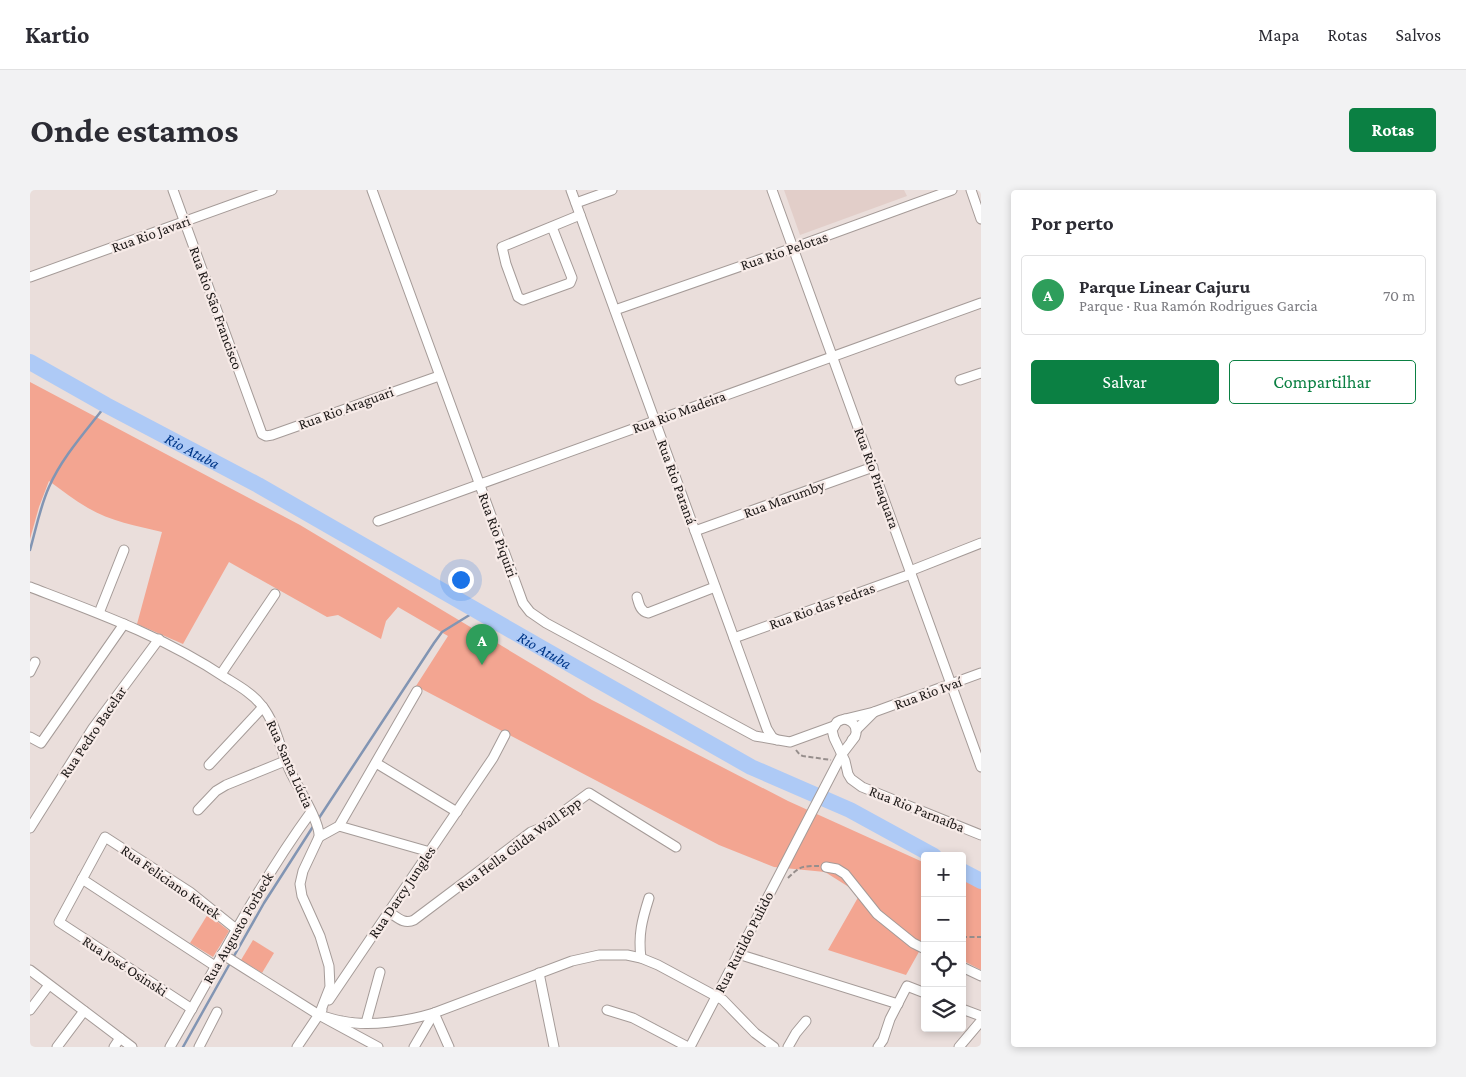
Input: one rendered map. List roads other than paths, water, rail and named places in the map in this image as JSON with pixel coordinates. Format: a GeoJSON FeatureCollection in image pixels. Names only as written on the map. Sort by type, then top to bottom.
{"type":"FeatureCollection","features":[{"type":"Feature","properties":{"kind":"street","name":"Rua Rio São Francisco"},"geometry":{"type":"LineString","coordinates":[[173,190],[259,426]]}},
{"type":"Feature","properties":{"kind":"street","name":"Rua Rio Javari"},"geometry":{"type":"LineString","coordinates":[[30,277],[272,190]]}},
{"type":"Feature","properties":{"kind":"street","name":"Rua Rio Piquiri"},"geometry":{"type":"LineString","coordinates":[[372,190],[523,603],[530,612],[546,623],[744,731],[755,736],[780,741]]}},
{"type":"Feature","properties":{"kind":"street","name":"Rua Rio Paraná"},"geometry":{"type":"LineString","coordinates":[[571,190],[766,729],[780,741]]}},
{"type":"Feature","properties":{"kind":"street"},"geometry":{"type":"LineString","coordinates":[[576,203],[612,190]]}},
{"type":"Feature","properties":{"kind":"street","name":"Rua Rio Piraquara"},"geometry":{"type":"LineString","coordinates":[[772,190],[981,767]]}},
{"type":"Feature","properties":{"kind":"street","name":"Rua Rio Pelotas"},"geometry":{"type":"LineString","coordinates":[[615,310],[952,190]]}},
{"type":"Feature","properties":{"kind":"street"},"geometry":{"type":"LineString","coordinates":[[971,190],[981,219]]}},
{"type":"Feature","properties":{"kind":"street"},"geometry":{"type":"LineString","coordinates":[[552,226],[572,278],[571,281],[523,300],[518,297],[501,248],[504,245],[552,226],[580,215]]}},
{"type":"Feature","properties":{"kind":"street","name":"Rua Rio Madeira"},"geometry":{"type":"LineString","coordinates":[[378,522],[981,303]]}},
{"type":"Feature","properties":{"kind":"street"},"geometry":{"type":"LineString","coordinates":[[960,380],[981,373]]}},
{"type":"Feature","properties":{"kind":"street","name":"Rua Rio Araguari"},"geometry":{"type":"LineString","coordinates":[[259,426],[262,434],[266,436],[272,435],[439,376]]}},
{"type":"Feature","properties":{"kind":"street","name":"Rua Marumby"},"geometry":{"type":"LineString","coordinates":[[695,531],[873,466]]}},
{"type":"Feature","properties":{"kind":"street","name":"Rua Rio das Pedras"},"geometry":{"type":"LineString","coordinates":[[734,638],[911,572],[981,543]]}},
{"type":"Feature","properties":{"kind":"street"},"geometry":{"type":"LineString","coordinates":[[99,613],[124,550]]}},
{"type":"Feature","properties":{"kind":"street","name":"Rua Santa Lúcia"},"geometry":{"type":"LineString","coordinates":[[30,587],[99,613],[159,639],[189,654],[250,694],[263,707],[275,730],[285,761],[311,812],[319,833]]}},
{"type":"Feature","properties":{"kind":"street"},"geometry":{"type":"LineString","coordinates":[[637,597],[641,609],[648,613],[715,587]]}},
{"type":"Feature","properties":{"kind":"street"},"geometry":{"type":"LineString","coordinates":[[221,674],[274,594]]}},
{"type":"Feature","properties":{"kind":"street"},"geometry":{"type":"LineString","coordinates":[[30,737],[41,743],[124,624]]}},
{"type":"Feature","properties":{"kind":"street","name":"Rua Pedro Bacelar"},"geometry":{"type":"LineString","coordinates":[[30,828],[93,728],[159,639]]}},
{"type":"Feature","properties":{"kind":"street"},"geometry":{"type":"LineString","coordinates":[[30,672],[35,662]]}},
{"type":"Feature","properties":{"kind":"street","name":"Rua Rio Ivaí"},"geometry":{"type":"LineString","coordinates":[[845,719],[874,712],[981,673]]}},
{"type":"Feature","properties":{"kind":"street"},"geometry":{"type":"LineString","coordinates":[[339,826],[417,691]]}},
{"type":"Feature","properties":{"kind":"street"},"geometry":{"type":"LineString","coordinates":[[208,765],[263,707]]}},
{"type":"Feature","properties":{"kind":"street","name":"Rua Rio Ivaí"},"geometry":{"type":"LineString","coordinates":[[838,761],[855,734],[874,712]]}},
{"type":"Feature","properties":{"kind":"street"},"geometry":{"type":"LineString","coordinates":[[780,741],[790,742],[834,726],[845,719],[853,723],[855,734],[847,743],[834,738]]}},
{"type":"Feature","properties":{"kind":"street"},"geometry":{"type":"LineString","coordinates":[[834,726],[832,730],[838,761]]}},
{"type":"Feature","properties":{"kind":"street","name":"Rua Darcy Jungles"},"geometry":{"type":"LineString","coordinates":[[297,1047],[493,758],[505,735]]}},
{"type":"Feature","properties":{"kind":"street"},"geometry":{"type":"LineString","coordinates":[[198,810],[216,791],[226,785],[285,761]]}},
{"type":"Feature","properties":{"kind":"street","name":"Rua Rio Parnaíba"},"geometry":{"type":"LineString","coordinates":[[838,761],[851,779],[862,787],[981,835]]}},
{"type":"Feature","properties":{"kind":"street","name":"Rua Rutildo Pulido"},"geometry":{"type":"LineString","coordinates":[[689,1047],[838,761]]}},
{"type":"Feature","properties":{"kind":"street"},"geometry":{"type":"LineString","coordinates":[[376,762],[457,812]]}},
{"type":"Feature","properties":{"kind":"street","name":"Rua Hella Gilda Wall Epp"},"geometry":{"type":"LineString","coordinates":[[389,912],[403,922],[414,920],[531,832],[541,828],[589,793],[676,847]]}},
{"type":"Feature","properties":{"kind":"street","name":"Rua Augusto Forbeck"},"geometry":{"type":"LineString","coordinates":[[170,1047],[236,929],[282,854],[311,812]]}},
{"type":"Feature","properties":{"kind":"street"},"geometry":{"type":"LineString","coordinates":[[319,1015],[330,987],[331,976],[320,936],[302,896],[300,884],[303,871],[319,833],[339,826],[430,852]]}},
{"type":"Feature","properties":{"kind":"street","name":"Rua Feliciano Kurek"},"geometry":{"type":"LineString","coordinates":[[82,879],[105,837],[190,892],[236,929]]}},
{"type":"Feature","properties":{"kind":"street"},"geometry":{"type":"LineString","coordinates":[[826,867],[837,869],[845,874],[877,914],[913,943],[921,947]]}},
{"type":"Feature","properties":{"kind":"street"},"geometry":{"type":"LineString","coordinates":[[82,879],[215,966]]}},
{"type":"Feature","properties":{"kind":"street","name":"Rua José Osinski"},"geometry":{"type":"LineString","coordinates":[[82,879],[58,922],[192,1009]]}},
{"type":"Feature","properties":{"kind":"street"},"geometry":{"type":"LineString","coordinates":[[641,958],[640,930],[649,898]]}},
{"type":"Feature","properties":{"kind":"street"},"geometry":{"type":"LineString","coordinates":[[222,954],[319,1015],[378,1047]]}},
{"type":"Feature","properties":{"kind":"street"},"geometry":{"type":"LineString","coordinates":[[738,954],[898,1004]]}},
{"type":"Feature","properties":{"kind":"street"},"geometry":{"type":"LineString","coordinates":[[319,1015],[341,1021],[366,1023],[416,1018],[572,961],[599,955],[627,955],[641,958],[716,996],[727,1004],[754,1033],[774,1047]]}},
{"type":"Feature","properties":{"kind":"street"},"geometry":{"type":"LineString","coordinates":[[966,969],[981,976]]}},
{"type":"Feature","properties":{"kind":"street"},"geometry":{"type":"LineString","coordinates":[[30,970],[132,1047]]}},
{"type":"Feature","properties":{"kind":"street"},"geometry":{"type":"LineString","coordinates":[[366,1023],[380,972]]}},
{"type":"Feature","properties":{"kind":"street"},"geometry":{"type":"LineString","coordinates":[[539,973],[553,1046],[542,1047]]}},
{"type":"Feature","properties":{"kind":"street"},"geometry":{"type":"LineString","coordinates":[[30,1010],[49,985]]}},
{"type":"Feature","properties":{"kind":"street"},"geometry":{"type":"LineString","coordinates":[[878,1047],[883,1040],[890,1019],[907,986],[921,991]]}},
{"type":"Feature","properties":{"kind":"street"},"geometry":{"type":"LineString","coordinates":[[607,1010],[633,1018],[689,1047]]}},
{"type":"Feature","properties":{"kind":"street"},"geometry":{"type":"LineString","coordinates":[[966,1010],[981,1016]]}},
{"type":"Feature","properties":{"kind":"street"},"geometry":{"type":"LineString","coordinates":[[57,1047],[84,1011]]}},
{"type":"Feature","properties":{"kind":"street"},"geometry":{"type":"LineString","coordinates":[[199,1047],[217,1012]]}},
{"type":"Feature","properties":{"kind":"street"},"geometry":{"type":"LineString","coordinates":[[414,1047],[434,1013]]}},
{"type":"Feature","properties":{"kind":"street"},"geometry":{"type":"LineString","coordinates":[[434,1013],[449,1047]]}},
{"type":"Feature","properties":{"kind":"street"},"geometry":{"type":"LineString","coordinates":[[788,1047],[806,1021]]}},
{"type":"Feature","properties":{"kind":"street"},"geometry":{"type":"LineString","coordinates":[[959,1047],[981,1021]]}},
{"type":"Feature","properties":{"kind":"street"},"geometry":{"type":"LineString","coordinates":[[114,1047],[120,1038]]}},
{"type":"Feature","properties":{"kind":"waterway","name":"Rio Atuba"},"geometry":{"type":"LineString","coordinates":[[30,362],[106,405],[258,485],[751,767],[850,810],[927,852]]}},
{"type":"Feature","properties":{"kind":"waterway"},"geometry":{"type":"LineString","coordinates":[[30,550],[43,502],[54,476],[106,405]]}},
{"type":"Feature","properties":{"kind":"waterway"},"geometry":{"type":"LineString","coordinates":[[317,821],[442,632],[476,611]]}},
{"type":"Feature","properties":{"kind":"waterway"},"geometry":{"type":"LineString","coordinates":[[234,956],[264,903],[314,825]]}},
{"type":"Feature","properties":{"kind":"waterway","name":"Rio Atuba"},"geometry":{"type":"LineString","coordinates":[[966,873],[981,881]]}},
{"type":"Feature","properties":{"kind":"waterway"},"geometry":{"type":"LineString","coordinates":[[183,1047],[229,965]]}},
{"type":"Feature","properties":{"kind":"place","name":"Parque Linear Cajuru"},"geometry":{"type":"Point","coordinates":[482,665]}}]}
